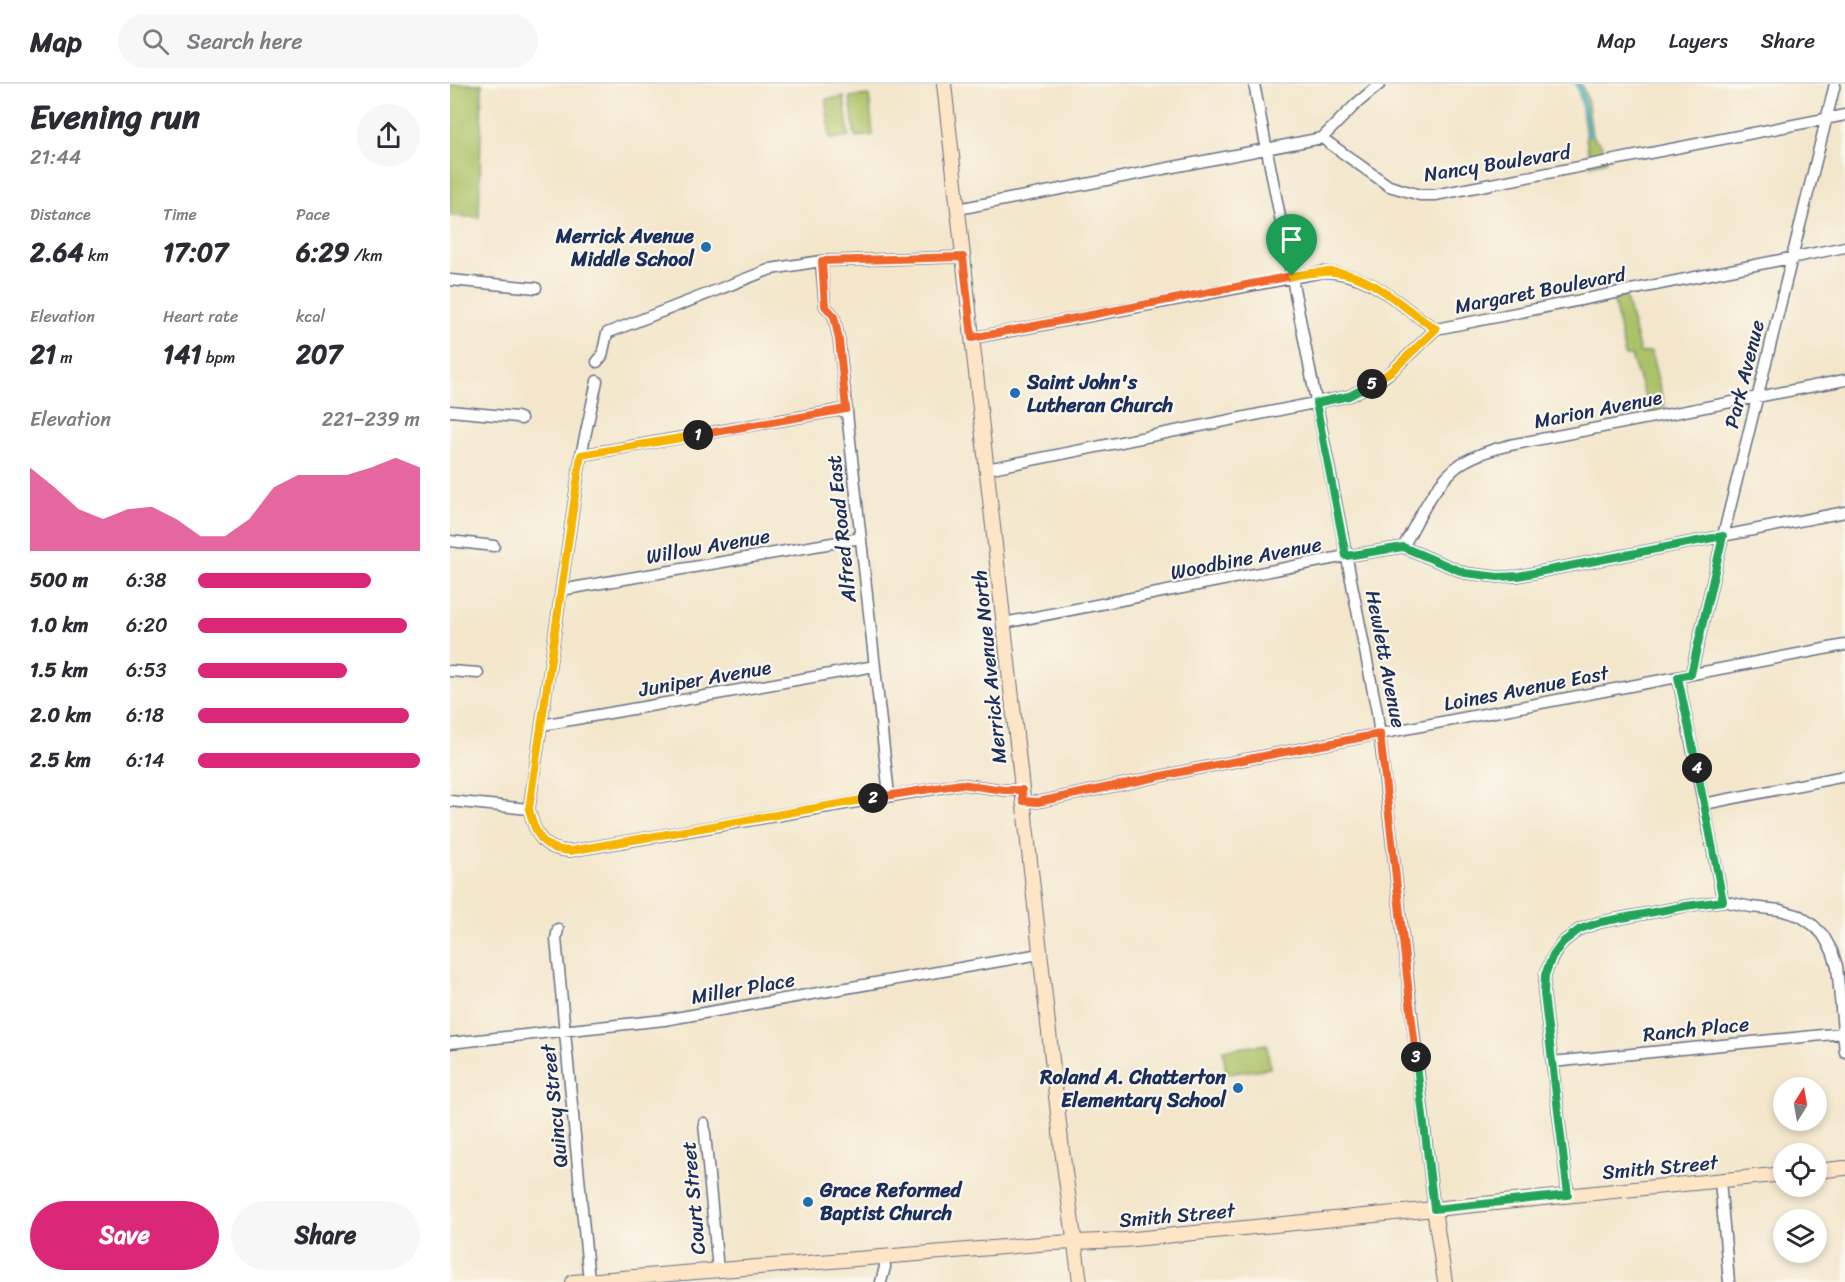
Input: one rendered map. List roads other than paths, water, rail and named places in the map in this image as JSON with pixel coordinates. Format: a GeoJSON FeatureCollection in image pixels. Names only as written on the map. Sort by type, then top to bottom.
{"type":"FeatureCollection","features":[{"type":"Feature","properties":{"kind":"street","name":"Merrick Avenue North"},"geometry":{"type":"LineString","coordinates":[[944,84],[1040,954],[1080,1282]]}},
{"type":"Feature","properties":{"kind":"street","name":"Hewlett Avenue"},"geometry":{"type":"LineString","coordinates":[[1254,84],[1377,712],[1434,1209],[1445,1282]]}},
{"type":"Feature","properties":{"kind":"street"},"geometry":{"type":"LineString","coordinates":[[958,209],[1322,138],[1380,84]]}},
{"type":"Feature","properties":{"kind":"street","name":"Park Avenue"},"geometry":{"type":"LineString","coordinates":[[1691,674],[1835,84]]}},
{"type":"Feature","properties":{"kind":"street","name":"Nancy Boulevard"},"geometry":{"type":"LineString","coordinates":[[1322,138],[1389,186],[1420,195],[1435,195],[1845,115]]}},
{"type":"Feature","properties":{"kind":"street","name":"Margaret Boulevard"},"geometry":{"type":"LineString","coordinates":[[972,338],[1323,272],[1354,276],[1374,284],[1436,329],[1845,247]]}},
{"type":"Feature","properties":{"kind":"street"},"geometry":{"type":"LineString","coordinates":[[597,362],[602,356],[607,333],[771,268],[822,261],[963,257]]}},
{"type":"Feature","properties":{"kind":"street","name":"Alfred Road East"},"geometry":{"type":"LineString","coordinates":[[822,261],[825,306],[834,316],[839,340],[889,795]]}},
{"type":"Feature","properties":{"kind":"street"},"geometry":{"type":"LineString","coordinates":[[450,280],[536,288]]}},
{"type":"Feature","properties":{"kind":"street"},"geometry":{"type":"LineString","coordinates":[[987,469],[1349,396],[1379,381],[1436,329]]}},
{"type":"Feature","properties":{"kind":"street","name":"Marion Avenue"},"geometry":{"type":"LineString","coordinates":[[1403,547],[1442,482],[1461,464],[1485,451],[1845,380]]}},
{"type":"Feature","properties":{"kind":"street"},"geometry":{"type":"LineString","coordinates":[[450,801],[529,809],[581,455],[597,381]]}},
{"type":"Feature","properties":{"kind":"street"},"geometry":{"type":"LineString","coordinates":[[581,455],[846,409]]}},
{"type":"Feature","properties":{"kind":"street"},"geometry":{"type":"LineString","coordinates":[[450,411],[520,419]]}},
{"type":"Feature","properties":{"kind":"street"},"geometry":{"type":"LineString","coordinates":[[1403,547],[1465,573],[1498,577],[1518,576],[1845,512]]}},
{"type":"Feature","properties":{"kind":"street","name":"Willow Avenue"},"geometry":{"type":"LineString","coordinates":[[561,590],[861,538]]}},
{"type":"Feature","properties":{"kind":"street"},"geometry":{"type":"LineString","coordinates":[[450,541],[494,546]]}},
{"type":"Feature","properties":{"kind":"street","name":"Woodbine Avenue"},"geometry":{"type":"LineString","coordinates":[[1004,624],[1346,556],[1403,547]]}},
{"type":"Feature","properties":{"kind":"street"},"geometry":{"type":"LineString","coordinates":[[1691,674],[1845,645]]}},
{"type":"Feature","properties":{"kind":"street","name":"Juniper Avenue"},"geometry":{"type":"LineString","coordinates":[[542,725],[875,666]]}},
{"type":"Feature","properties":{"kind":"street"},"geometry":{"type":"LineString","coordinates":[[450,671],[478,673]]}},
{"type":"Feature","properties":{"kind":"street","name":"Loines Avenue East"},"geometry":{"type":"LineString","coordinates":[[529,809],[537,835],[550,847],[560,851],[570,851],[961,784],[1004,790],[1038,802],[1190,770],[1691,674]]}},
{"type":"Feature","properties":{"kind":"street"},"geometry":{"type":"LineString","coordinates":[[1678,677],[1723,901]]}},
{"type":"Feature","properties":{"kind":"street"},"geometry":{"type":"LineString","coordinates":[[1704,804],[1845,776]]}},
{"type":"Feature","properties":{"kind":"street"},"geometry":{"type":"LineString","coordinates":[[1568,1195],[1544,994],[1545,975],[1552,957],[1563,942],[1580,929],[1601,922],[1723,901],[1780,910],[1800,916],[1823,935],[1837,966],[1845,1052]]}},
{"type":"Feature","properties":{"kind":"street","name":"Quincy Street"},"geometry":{"type":"LineString","coordinates":[[558,929],[556,939],[589,1281]]}},
{"type":"Feature","properties":{"kind":"street","name":"Miller Place"},"geometry":{"type":"LineString","coordinates":[[450,1043],[664,1020],[1040,954]]}},
{"type":"Feature","properties":{"kind":"street","name":"Ranch Place"},"geometry":{"type":"LineString","coordinates":[[1552,1062],[1843,1033]]}},
{"type":"Feature","properties":{"kind":"street","name":"Court Street"},"geometry":{"type":"LineString","coordinates":[[704,1123],[718,1270]]}},
{"type":"Feature","properties":{"kind":"street"},"geometry":{"type":"LineString","coordinates":[[1827,1170],[1845,1168]]}},
{"type":"Feature","properties":{"kind":"street","name":"Smith Street"},"geometry":{"type":"LineString","coordinates":[[573,1282],[884,1256],[1124,1240],[1773,1175]]}},
{"type":"Feature","properties":{"kind":"street"},"geometry":{"type":"LineString","coordinates":[[1720,1181],[1729,1282]]}},
{"type":"Feature","properties":{"kind":"street"},"geometry":{"type":"LineString","coordinates":[[882,1282],[885,1267],[884,1256]]}},
{"type":"Feature","properties":{"kind":"waterway"},"geometry":{"type":"LineString","coordinates":[[1578,84],[1589,135]]}},
{"type":"Feature","properties":{"kind":"place","name":"Merrick Avenue Middle School"},"geometry":{"type":"Point","coordinates":[706,247]}},
{"type":"Feature","properties":{"kind":"place","name":"Saint John's Lutheran Church"},"geometry":{"type":"Point","coordinates":[1015,393]}},
{"type":"Feature","properties":{"kind":"place","name":"Roland A. Chatterton Elementary School"},"geometry":{"type":"Point","coordinates":[1238,1088]}},
{"type":"Feature","properties":{"kind":"place","name":"Grace Reformed Baptist Church"},"geometry":{"type":"Point","coordinates":[808,1202]}}]}
